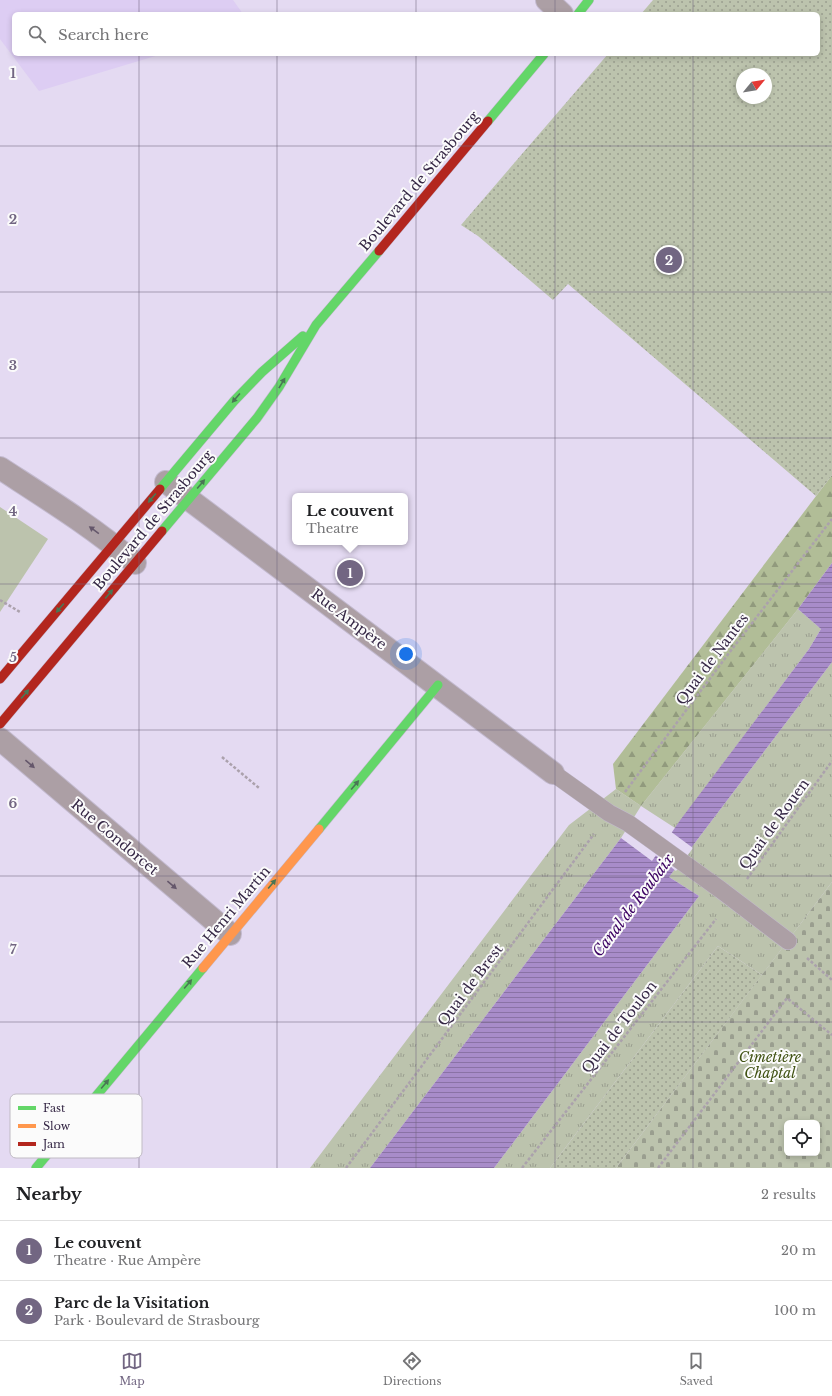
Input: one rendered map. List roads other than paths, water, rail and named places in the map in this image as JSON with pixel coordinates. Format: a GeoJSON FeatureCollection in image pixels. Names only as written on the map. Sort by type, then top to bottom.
{"type":"FeatureCollection","features":[{"type":"Feature","properties":{"kind":"main road"},"geometry":{"type":"LineString","coordinates":[[580,12],[589,0]]}},
{"type":"Feature","properties":{"kind":"main road","name":"Boulevard de Strasbourg"},"geometry":{"type":"LineString","coordinates":[[0,680],[234,400],[251,382],[316,325],[542,56]]}},
{"type":"Feature","properties":{"kind":"main road","name":"Boulevard de Strasbourg"},"geometry":{"type":"LineString","coordinates":[[0,724],[272,398],[316,325]]}},
{"type":"Feature","properties":{"kind":"main road","name":"Rue Henri Martin"},"geometry":{"type":"LineString","coordinates":[[97,1094],[438,685]]}},
{"type":"Feature","properties":{"kind":"main road","name":"Rue Henri Martin"},"geometry":{"type":"LineString","coordinates":[[36,1168],[44,1158]]}},
{"type":"Feature","properties":{"kind":"street"},"geometry":{"type":"LineString","coordinates":[[548,0],[560,12]]}},
{"type":"Feature","properties":{"kind":"street"},"geometry":{"type":"LineString","coordinates":[[0,468],[79,519],[113,544],[135,564]]}},
{"type":"Feature","properties":{"kind":"street","name":"Rue Ampère"},"geometry":{"type":"LineString","coordinates":[[166,482],[438,685],[553,773]]}},
{"type":"Feature","properties":{"kind":"street","name":"Rue Condorcet"},"geometry":{"type":"LineString","coordinates":[[0,739],[230,934]]}},
{"type":"Feature","properties":{"kind":"lane","name":"Rue Ampère"},"geometry":{"type":"LineString","coordinates":[[553,773],[609,813],[628,823],[727,894],[788,941]]}},
{"type":"Feature","properties":{"kind":"water","name":"Canal de Roubaix"},"geometry":{"type":"Polygon","coordinates":[[[832,563],[832,662],[669,877],[699,896],[494,1168],[370,1168],[621,838],[652,861],[681,819],[809,649],[821,629],[798,609],[832,563]]]}},
{"type":"Feature","properties":{"kind":"place","name":"Parc de la Visitation"},"geometry":{"type":"Point","coordinates":[669,260]}},
{"type":"Feature","properties":{"kind":"place","name":"Le couvent"},"geometry":{"type":"Point","coordinates":[350,573]}},
{"type":"Feature","properties":{"kind":"park label","name":"Cimetière Chaptal"},"geometry":{"type":"Point","coordinates":[770,1066]}}]}
